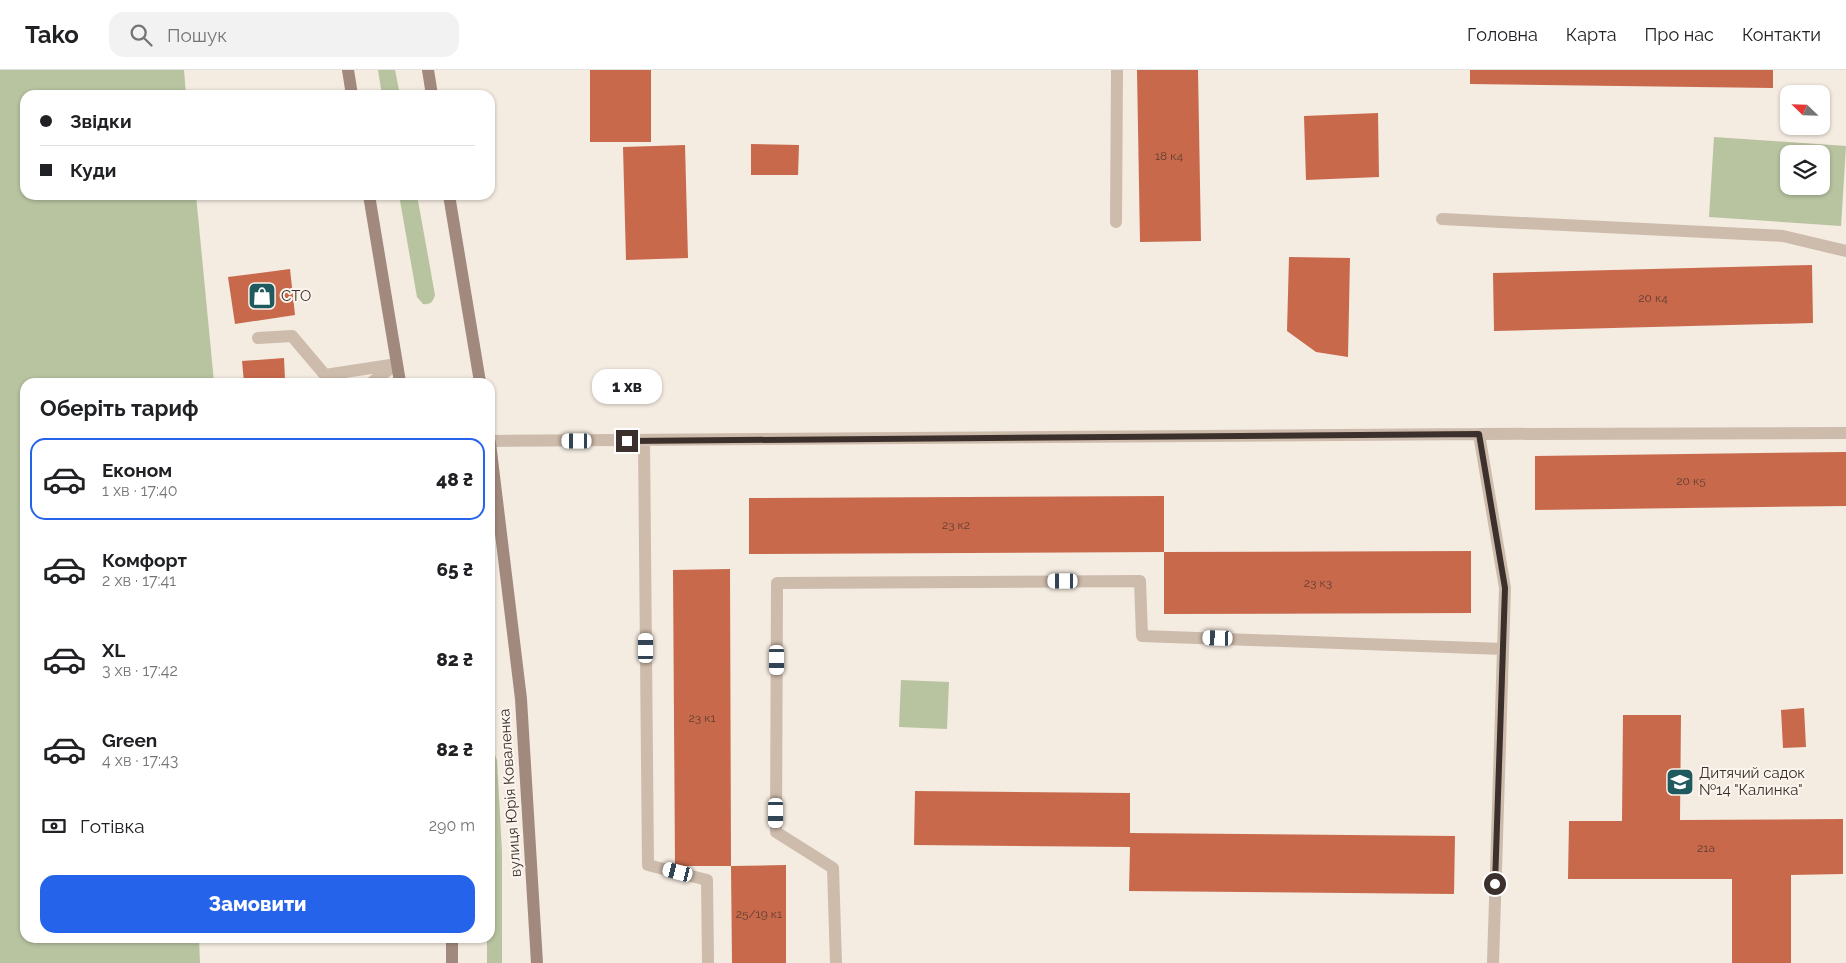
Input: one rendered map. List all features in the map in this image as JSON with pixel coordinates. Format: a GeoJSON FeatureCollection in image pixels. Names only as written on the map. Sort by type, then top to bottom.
{"type":"FeatureCollection","features":[{"type":"Feature","properties":{"kind":"street"},"geometry":{"type":"LineString","coordinates":[[348,70],[351,90]]}},
{"type":"Feature","properties":{"kind":"street"},"geometry":{"type":"LineString","coordinates":[[428,70],[431,90]]}},
{"type":"Feature","properties":{"kind":"street"},"geometry":{"type":"LineString","coordinates":[[370,200],[399,378]]}},
{"type":"Feature","properties":{"kind":"street"},"geometry":{"type":"LineString","coordinates":[[450,200],[479,378]]}},
{"type":"Feature","properties":{"kind":"street","name":"вулиця Юрія Коваленка"},"geometry":{"type":"LineString","coordinates":[[495,484],[521,700],[537,963]]}},
{"type":"Feature","properties":{"kind":"street"},"geometry":{"type":"LineString","coordinates":[[452,943],[452,963]]}},
{"type":"Feature","properties":{"kind":"lane"},"geometry":{"type":"LineString","coordinates":[[1116,222],[1117,70]]}},
{"type":"Feature","properties":{"kind":"lane"},"geometry":{"type":"LineString","coordinates":[[1442,219],[1783,236],[1846,250]]}},
{"type":"Feature","properties":{"kind":"lane"},"geometry":{"type":"LineString","coordinates":[[258,338],[292,336],[325,375],[397,364]]}},
{"type":"Feature","properties":{"kind":"lane"},"geometry":{"type":"LineString","coordinates":[[378,378],[397,364]]}},
{"type":"Feature","properties":{"kind":"lane"},"geometry":{"type":"LineString","coordinates":[[495,442],[1846,433]]}},
{"type":"Feature","properties":{"kind":"lane"},"geometry":{"type":"LineString","coordinates":[[1479,434],[1505,588],[1493,963]]}},
{"type":"Feature","properties":{"kind":"lane"},"geometry":{"type":"LineString","coordinates":[[644,441],[648,865],[708,880],[708,963]]}},
{"type":"Feature","properties":{"kind":"lane"},"geometry":{"type":"LineString","coordinates":[[836,963],[833,868],[776,832],[777,583],[1140,581],[1142,636],[1503,649]]}},
{"type":"Feature","properties":{"kind":"green space"},"geometry":{"type":"Polygon","coordinates":[[[0,70],[184,70],[186,90],[20,90],[20,200],[196,200],[214,378],[20,378],[20,943],[199,943],[200,963],[0,963],[0,70]]]}},
{"type":"Feature","properties":{"kind":"green space"},"geometry":{"type":"Polygon","coordinates":[[[378,70],[395,70],[399,90],[381,90],[378,70]]]}},
{"type":"Feature","properties":{"kind":"green space"},"geometry":{"type":"Polygon","coordinates":[[[1714,137],[1846,146],[1841,226],[1709,217],[1714,137]]]}},
{"type":"Feature","properties":{"kind":"green space"},"geometry":{"type":"Polygon","coordinates":[[[400,200],[418,200],[435,295],[428,304],[423,304],[417,297],[400,200]]]}},
{"type":"Feature","properties":{"kind":"green space"},"geometry":{"type":"Polygon","coordinates":[[[901,680],[949,682],[947,729],[899,727],[901,680]]]}},
{"type":"Feature","properties":{"kind":"green space"},"geometry":{"type":"Polygon","coordinates":[[[495,755],[497,760],[502,852],[502,963],[487,963],[487,943],[495,943],[495,755]]]}},
{"type":"Feature","properties":{"kind":"building"},"geometry":{"type":"Polygon","coordinates":[[[590,70],[651,70],[651,142],[590,142],[590,70]]]}},
{"type":"Feature","properties":{"kind":"building"},"geometry":{"type":"Polygon","coordinates":[[[1137,70],[1198,70],[1201,241],[1140,242],[1137,70]]]}},
{"type":"Feature","properties":{"kind":"building"},"geometry":{"type":"Polygon","coordinates":[[[1470,70],[1773,70],[1773,88],[1470,84],[1470,70]]]}},
{"type":"Feature","properties":{"kind":"building"},"geometry":{"type":"Polygon","coordinates":[[[1378,113],[1379,177],[1306,180],[1304,116],[1378,113]]]}},
{"type":"Feature","properties":{"kind":"building"},"geometry":{"type":"Polygon","coordinates":[[[751,144],[799,145],[798,175],[751,175],[751,144]]]}},
{"type":"Feature","properties":{"kind":"building"},"geometry":{"type":"Polygon","coordinates":[[[685,145],[688,258],[626,260],[623,147],[685,145]]]}},
{"type":"Feature","properties":{"kind":"building"},"geometry":{"type":"Polygon","coordinates":[[[1289,257],[1350,258],[1348,357],[1316,352],[1287,331],[1289,257]]]}},
{"type":"Feature","properties":{"kind":"building"},"geometry":{"type":"Polygon","coordinates":[[[1812,265],[1813,323],[1494,331],[1493,273],[1812,265]]]}},
{"type":"Feature","properties":{"kind":"building","name":"СТО"},"geometry":{"type":"Polygon","coordinates":[[[290,269],[295,315],[235,324],[228,277],[290,269]]]}},
{"type":"Feature","properties":{"kind":"building"},"geometry":{"type":"Polygon","coordinates":[[[284,358],[285,378],[244,378],[242,361],[284,358]]]}},
{"type":"Feature","properties":{"kind":"building"},"geometry":{"type":"Polygon","coordinates":[[[1846,452],[1846,506],[1535,510],[1535,456],[1846,452]]]}},
{"type":"Feature","properties":{"kind":"building"},"geometry":{"type":"Polygon","coordinates":[[[1164,496],[1164,552],[749,554],[749,498],[1164,496]]]}},
{"type":"Feature","properties":{"kind":"building"},"geometry":{"type":"Polygon","coordinates":[[[1471,551],[1471,613],[1164,614],[1164,552],[1471,551]]]}},
{"type":"Feature","properties":{"kind":"building"},"geometry":{"type":"Polygon","coordinates":[[[730,569],[731,866],[675,866],[673,570],[730,569]]]}},
{"type":"Feature","properties":{"kind":"building"},"geometry":{"type":"Polygon","coordinates":[[[1804,708],[1806,747],[1783,748],[1781,710],[1804,708]]]}},
{"type":"Feature","properties":{"kind":"building"},"geometry":{"type":"Polygon","coordinates":[[[1623,715],[1681,715],[1680,820],[1843,819],[1843,874],[1791,875],[1791,963],[1732,963],[1732,879],[1568,879],[1569,821],[1622,821],[1623,715]]]}},
{"type":"Feature","properties":{"kind":"building"},"geometry":{"type":"Polygon","coordinates":[[[915,791],[1130,793],[1130,833],[1455,836],[1454,894],[1129,891],[1130,847],[914,845],[915,791]]]}},
{"type":"Feature","properties":{"kind":"building"},"geometry":{"type":"Polygon","coordinates":[[[786,865],[786,963],[732,963],[731,866],[786,865]]]}},
{"type":"Feature","properties":{"kind":"place","name":"СТО"},"geometry":{"type":"Point","coordinates":[262,296]}},
{"type":"Feature","properties":{"kind":"place","name":"Дитячий садок №14 \"Калинка\""},"geometry":{"type":"Point","coordinates":[1680,782]}},
{"type":"Feature","properties":{"kind":"route"},"geometry":{"type":"LineString","coordinates":[[627,441],[1479,434],[1505,588],[1495,884]]}}]}
